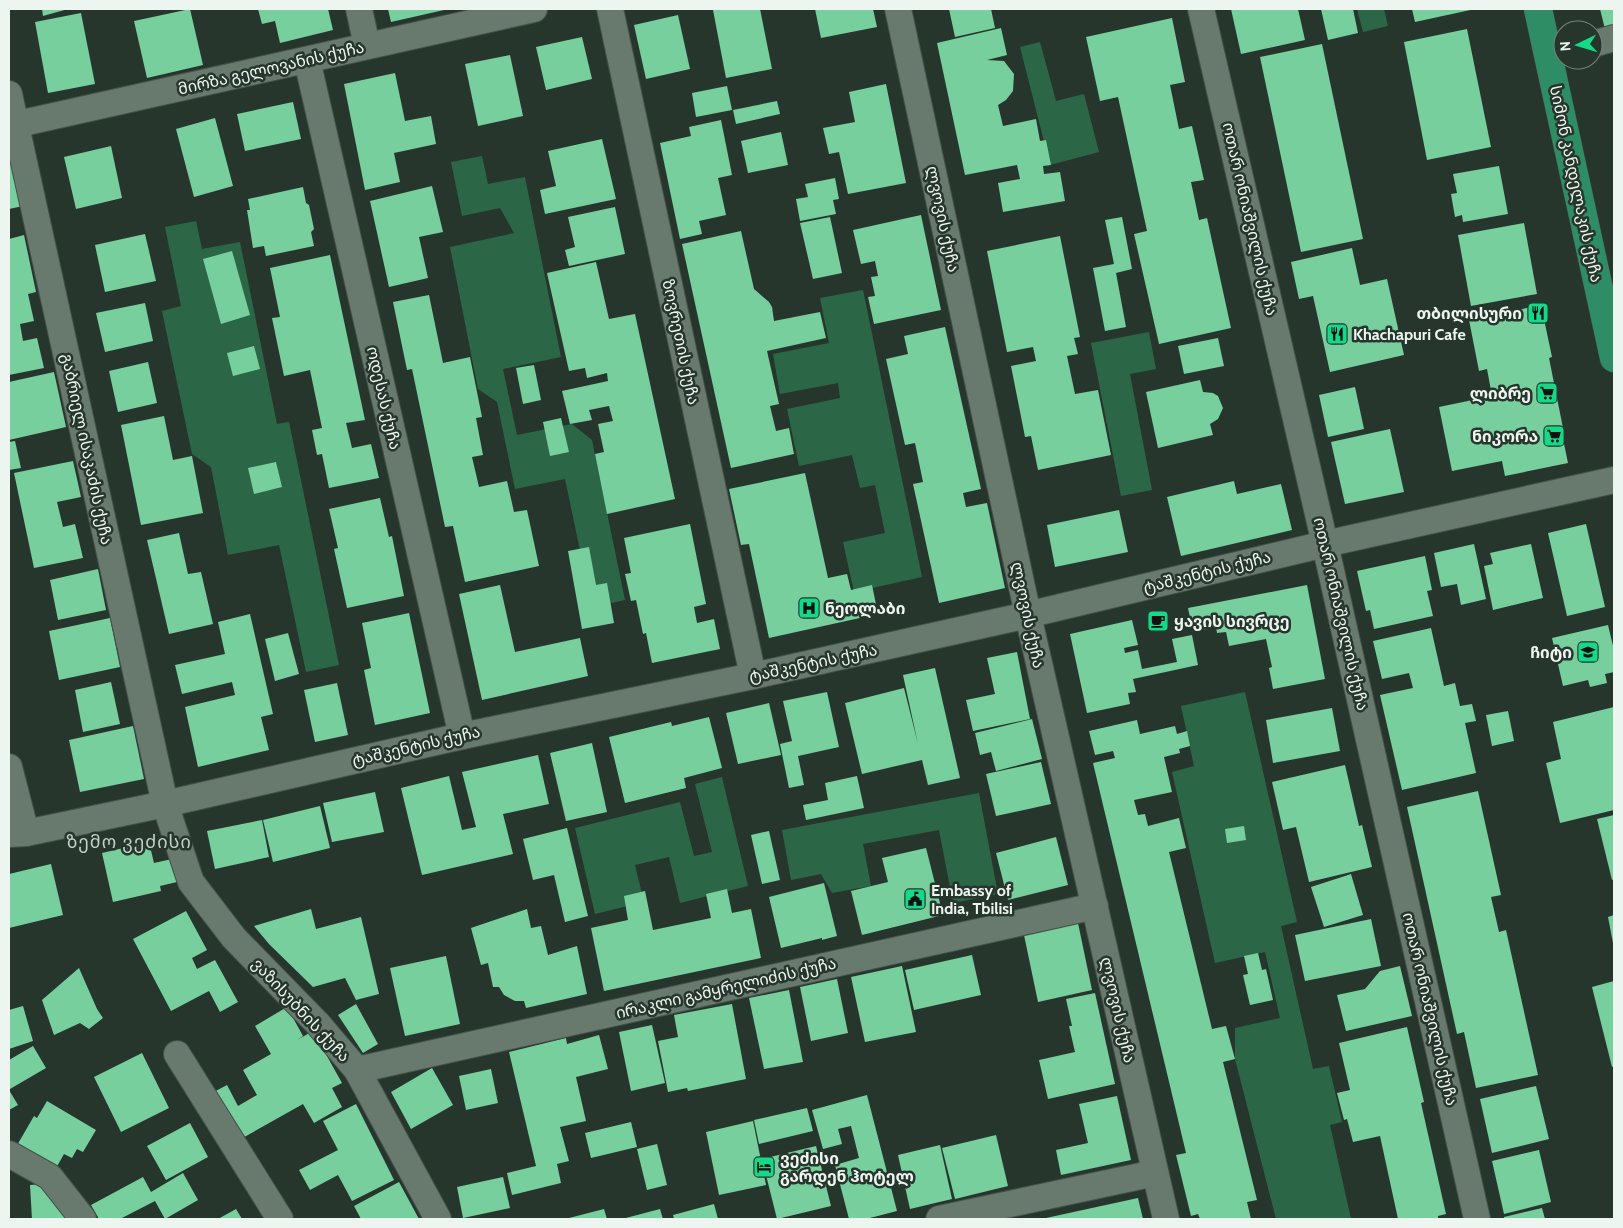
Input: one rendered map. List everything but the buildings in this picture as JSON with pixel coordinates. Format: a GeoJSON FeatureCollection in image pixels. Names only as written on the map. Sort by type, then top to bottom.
{"type":"FeatureCollection","features":[{"type":"Feature","properties":{"kind":"main road","name":"სიმონ კანდელაკის ქუჩა"},"geometry":{"type":"LineString","coordinates":[[1538,9],[1553,46]]}},
{"type":"Feature","properties":{"kind":"main road","name":"სიმონ კანდელაკის ქუჩა"},"geometry":{"type":"LineString","coordinates":[[1560,70],[1608,297],[1614,354]]}},
{"type":"Feature","properties":{"kind":"street"},"geometry":{"type":"LineString","coordinates":[[359,9],[367,46]]}},
{"type":"Feature","properties":{"kind":"street","name":"მირზა გელოვანის ქუჩა"},"geometry":{"type":"LineString","coordinates":[[12,126],[534,9]]}},
{"type":"Feature","properties":{"kind":"street","name":"ზოვრეთის ქუჩა"},"geometry":{"type":"LineString","coordinates":[[610,9],[753,676]]}},
{"type":"Feature","properties":{"kind":"street","name":"ლვოვის ქუჩა"},"geometry":{"type":"LineString","coordinates":[[898,9],[1028,615],[1166,1219]]}},
{"type":"Feature","properties":{"kind":"street","name":"ოთარ ონიაშვილის ქუჩა"},"geometry":{"type":"LineString","coordinates":[[1201,9],[1325,544],[1477,1219]]}},
{"type":"Feature","properties":{"kind":"street","name":"ოდესას ქუჩა"},"geometry":{"type":"LineString","coordinates":[[307,60],[462,736]]}},
{"type":"Feature","properties":{"kind":"street","name":"გაბრიელ ისაკაძის ქუჩა"},"geometry":{"type":"LineString","coordinates":[[9,94],[12,126],[165,804]]}},
{"type":"Feature","properties":{"kind":"street","name":"ტაშკენტის ქუჩა"},"geometry":{"type":"LineString","coordinates":[[17,833],[165,804],[462,736],[753,676],[1028,615],[1325,544],[1614,480]]}},
{"type":"Feature","properties":{"kind":"street"},"geometry":{"type":"LineString","coordinates":[[9,767],[17,833]]}},
{"type":"Feature","properties":{"kind":"street","name":"ვაზისუბნის ქუჩა"},"geometry":{"type":"LineString","coordinates":[[165,804],[191,882],[234,938],[318,1024],[357,1070],[438,1219]]}},
{"type":"Feature","properties":{"kind":"street","name":"ირაკლი გამყრელიძის ქუჩა"},"geometry":{"type":"LineString","coordinates":[[357,1070],[1095,906]]}},
{"type":"Feature","properties":{"kind":"street"},"geometry":{"type":"LineString","coordinates":[[177,1054],[280,1219]]}},
{"type":"Feature","properties":{"kind":"street"},"geometry":{"type":"LineString","coordinates":[[9,1154],[50,1177],[83,1219]]}},
{"type":"Feature","properties":{"kind":"street"},"geometry":{"type":"LineString","coordinates":[[939,1219],[1155,1173]]}},
{"type":"Feature","properties":{"kind":"green space"},"geometry":{"type":"Polygon","coordinates":[[[1357,9],[1384,9],[1388,26],[1363,32],[1357,9]]]}},
{"type":"Feature","properties":{"kind":"green space"},"geometry":{"type":"Polygon","coordinates":[[[1040,42],[1056,101],[1084,94],[1099,152],[1050,165],[1020,47],[1040,42]]]}},
{"type":"Feature","properties":{"kind":"green space"},"geometry":{"type":"Polygon","coordinates":[[[482,156],[488,184],[525,177],[561,357],[503,369],[517,435],[572,424],[592,440],[625,600],[592,607],[565,479],[515,489],[497,402],[478,389],[450,247],[514,233],[500,208],[462,216],[451,162],[482,156]]]}},
{"type":"Feature","properties":{"kind":"green space"},"geometry":{"type":"Polygon","coordinates":[[[196,221],[202,249],[240,242],[277,424],[289,422],[339,665],[306,672],[279,545],[228,555],[211,467],[192,454],[162,311],[181,306],[165,227],[196,221]]]}},
{"type":"Feature","properties":{"kind":"green space"},"geometry":{"type":"Polygon","coordinates":[[[863,290],[922,577],[854,592],[843,542],[885,533],[875,485],[860,488],[852,455],[799,466],[787,409],[840,398],[838,383],[780,394],[773,354],[829,343],[820,298],[863,290]]]}},
{"type":"Feature","properties":{"kind":"green space"},"geometry":{"type":"Polygon","coordinates":[[[1149,332],[1156,369],[1130,374],[1152,490],[1121,496],[1091,343],[1149,332]]]}},
{"type":"Feature","properties":{"kind":"green space"},"geometry":{"type":"Polygon","coordinates":[[[1245,692],[1297,922],[1281,926],[1313,1069],[1329,1066],[1342,1122],[1330,1125],[1351,1219],[1276,1219],[1235,1059],[1235,1028],[1280,1018],[1265,952],[1215,963],[1172,772],[1194,766],[1181,706],[1245,692]]]}},
{"type":"Feature","properties":{"kind":"green space"},"geometry":{"type":"Polygon","coordinates":[[[722,777],[748,886],[680,903],[669,857],[635,865],[644,902],[595,914],[575,828],[680,802],[694,856],[712,852],[695,784],[722,777]]]}},
{"type":"Feature","properties":{"kind":"green space"},"geometry":{"type":"Polygon","coordinates":[[[979,793],[998,894],[953,903],[939,830],[863,844],[871,886],[832,893],[821,874],[791,880],[782,830],[979,793]]]}},
{"type":"Feature","properties":{"kind":"place","name":"თბილისური"},"geometry":{"type":"Point","coordinates":[1538,313]}},
{"type":"Feature","properties":{"kind":"place","name":"Khachapuri Cafe"},"geometry":{"type":"Point","coordinates":[1337,334]}},
{"type":"Feature","properties":{"kind":"place","name":"ლიბრე"},"geometry":{"type":"Point","coordinates":[1547,393]}},
{"type":"Feature","properties":{"kind":"place","name":"ნიკორა"},"geometry":{"type":"Point","coordinates":[1554,436]}},
{"type":"Feature","properties":{"kind":"place","name":"ნეოლაბი"},"geometry":{"type":"Point","coordinates":[809,608]}},
{"type":"Feature","properties":{"kind":"place","name":"ყავის სივრცე"},"geometry":{"type":"Point","coordinates":[1158,621]}},
{"type":"Feature","properties":{"kind":"place","name":"ჩიტი"},"geometry":{"type":"Point","coordinates":[1588,652]}},
{"type":"Feature","properties":{"kind":"place","name":"Embassy of India, Tbilisi"},"geometry":{"type":"Point","coordinates":[915,899]}},
{"type":"Feature","properties":{"kind":"place","name":"ვეძისი გარდენ ჰოტელ"},"geometry":{"type":"Point","coordinates":[764,1167]}},
{"type":"Feature","properties":{"kind":"district","name":"ზემო ვეძისი"},"geometry":{"type":"Point","coordinates":[129,842]}}]}
